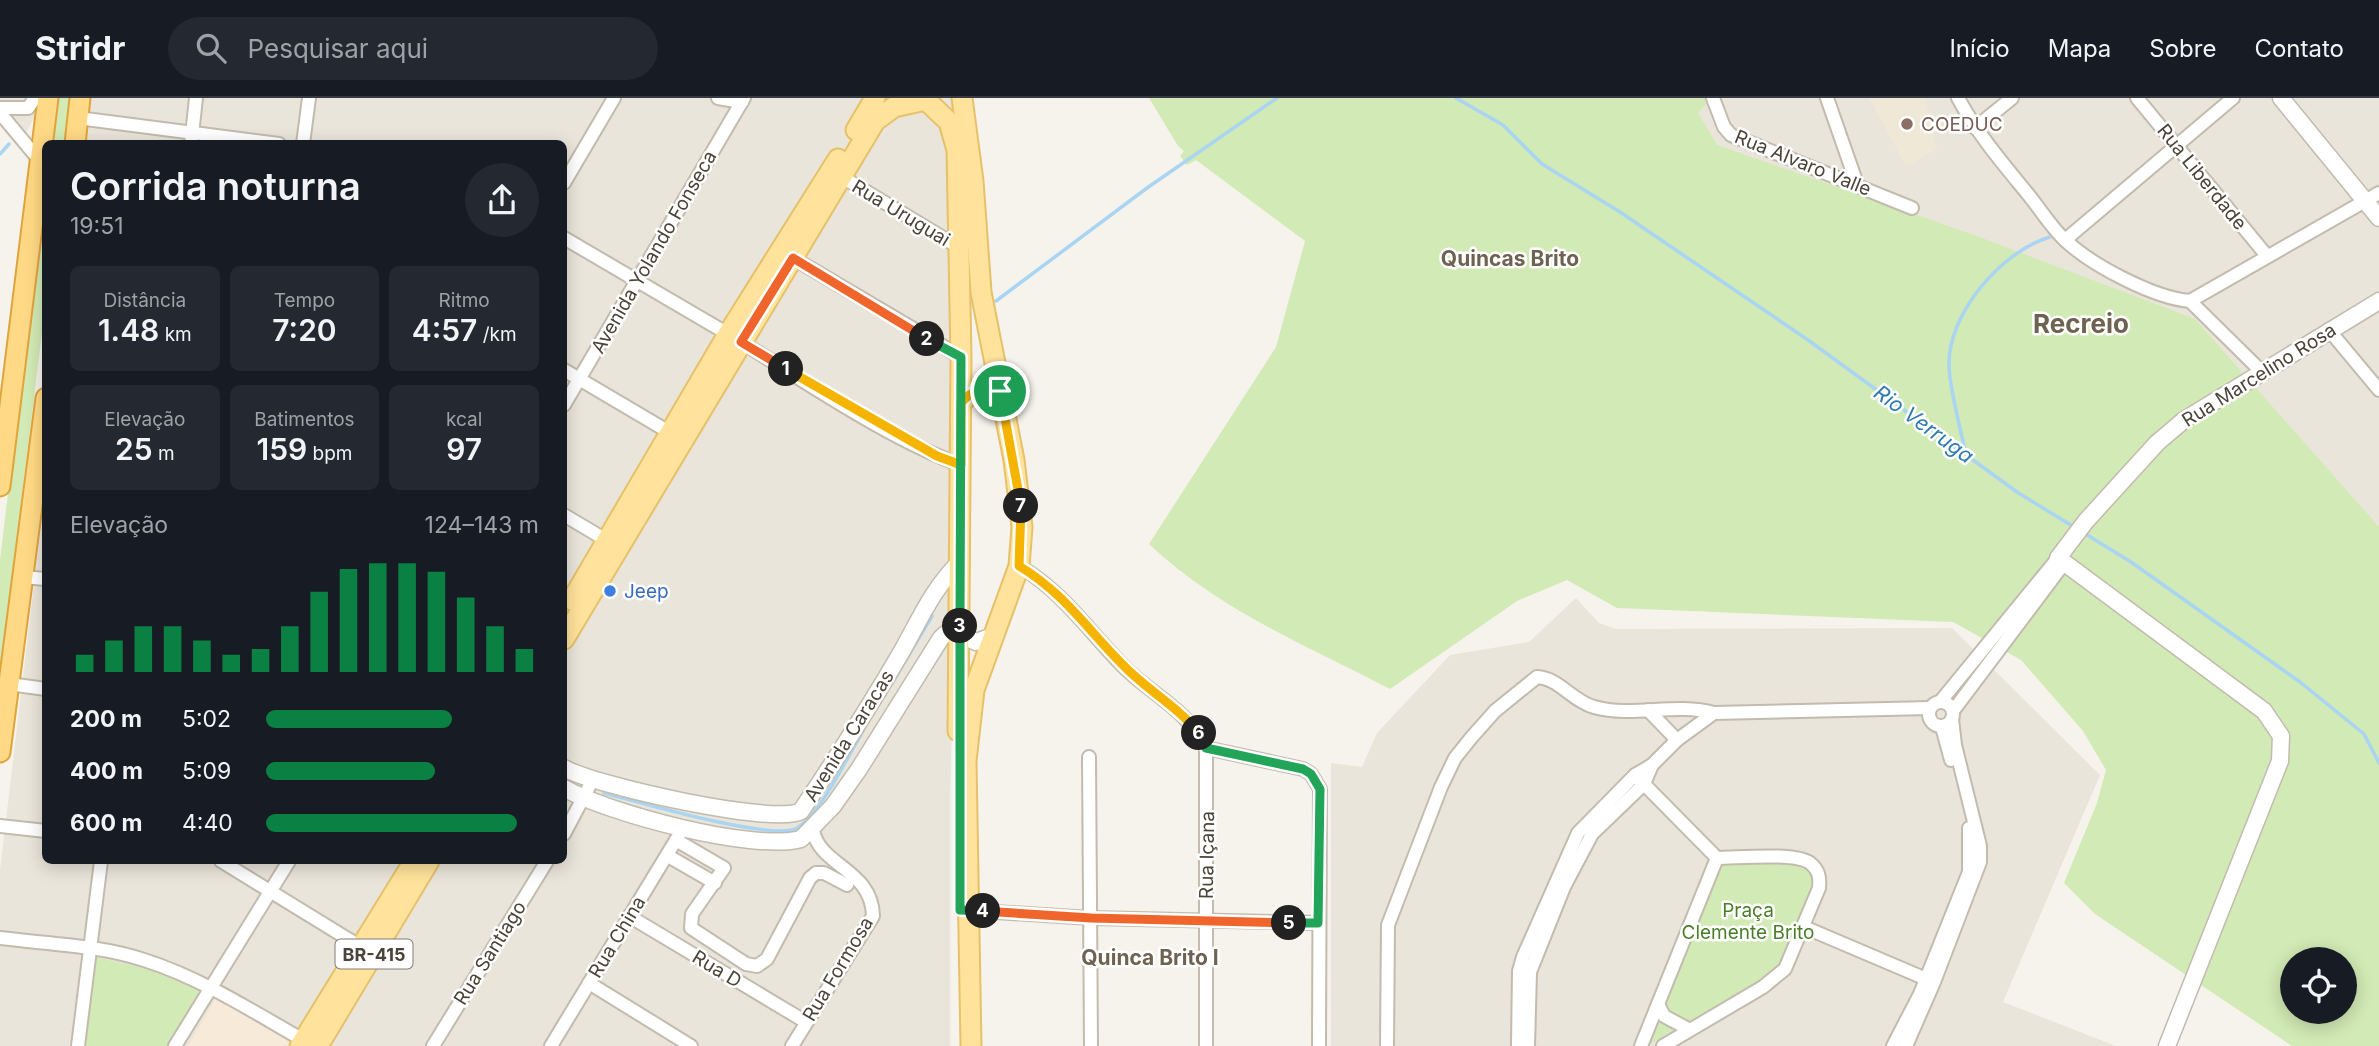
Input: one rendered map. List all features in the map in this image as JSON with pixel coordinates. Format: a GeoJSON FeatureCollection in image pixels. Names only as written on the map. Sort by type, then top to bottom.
{"type":"FeatureCollection","features":[{"type":"Feature","properties":{"kind":"highway"},"geometry":{"type":"LineString","coordinates":[[43,140],[48,98]]}},
{"type":"Feature","properties":{"kind":"highway"},"geometry":{"type":"LineString","coordinates":[[75,140],[80,98]]}},
{"type":"Feature","properties":{"kind":"highway"},"geometry":{"type":"LineString","coordinates":[[0,485],[42,145]]}},
{"type":"Feature","properties":{"kind":"highway"},"geometry":{"type":"LineString","coordinates":[[0,752],[42,428]]}},
{"type":"Feature","properties":{"kind":"main road"},"geometry":{"type":"LineString","coordinates":[[567,634],[734,338],[875,98]]}},
{"type":"Feature","properties":{"kind":"main road"},"geometry":{"type":"LineString","coordinates":[[961,1046],[969,723],[974,690],[1019,566],[1021,508],[981,292],[973,181],[962,98]]}},
{"type":"Feature","properties":{"kind":"main road"},"geometry":{"type":"LineString","coordinates":[[567,610],[669,432],[793,258],[875,121],[894,107],[926,100],[949,122],[957,150],[964,910],[971,1046]]}},
{"type":"Feature","properties":{"kind":"main road"},"geometry":{"type":"LineString","coordinates":[[961,403],[976,391],[990,388],[1000,391]]}},
{"type":"Feature","properties":{"kind":"main road"},"geometry":{"type":"LineString","coordinates":[[307,1044],[412,864]]}},
{"type":"Feature","properties":{"kind":"main road","name":"BR-415"},"geometry":{"type":"LineString","coordinates":[[307,1044],[427,864]]}},
{"type":"Feature","properties":{"kind":"street"},"geometry":{"type":"LineString","coordinates":[[0,107],[28,108],[35,98]]}},
{"type":"Feature","properties":{"kind":"street"},"geometry":{"type":"LineString","coordinates":[[191,137],[196,98]]}},
{"type":"Feature","properties":{"kind":"street"},"geometry":{"type":"LineString","coordinates":[[304,140],[309,98]]}},
{"type":"Feature","properties":{"kind":"street"},"geometry":{"type":"LineString","coordinates":[[567,178],[614,98]]}},
{"type":"Feature","properties":{"kind":"street"},"geometry":{"type":"LineString","coordinates":[[718,98],[743,100]]}},
{"type":"Feature","properties":{"kind":"street","name":"Rua Alvaro Valle"},"geometry":{"type":"LineString","coordinates":[[1713,98],[1724,127],[1731,135],[1797,164],[1857,184],[1912,208]]}},
{"type":"Feature","properties":{"kind":"street"},"geometry":{"type":"LineString","coordinates":[[1827,98],[1857,184]]}},
{"type":"Feature","properties":{"kind":"street"},"geometry":{"type":"LineString","coordinates":[[1958,98],[1975,128],[2065,240],[2094,261],[2177,300],[2190,301],[2372,196]]}},
{"type":"Feature","properties":{"kind":"street"},"geometry":{"type":"LineString","coordinates":[[1975,128],[2012,98]]}},
{"type":"Feature","properties":{"kind":"street","name":"Rua Liberdade"},"geometry":{"type":"LineString","coordinates":[[2137,98],[2267,256]]}},
{"type":"Feature","properties":{"kind":"street"},"geometry":{"type":"LineString","coordinates":[[2065,240],[2233,98]]}},
{"type":"Feature","properties":{"kind":"street"},"geometry":{"type":"LineString","coordinates":[[2281,98],[2372,196],[2379,218]]}},
{"type":"Feature","properties":{"kind":"street","name":"Avenida Yolando Fonseca"},"geometry":{"type":"LineString","coordinates":[[567,400],[743,100]]}},
{"type":"Feature","properties":{"kind":"street"},"geometry":{"type":"LineString","coordinates":[[0,113],[40,161]]}},
{"type":"Feature","properties":{"kind":"street"},"geometry":{"type":"LineString","coordinates":[[78,118],[191,137],[229,140]]}},
{"type":"Feature","properties":{"kind":"street","name":"Rua Uruguai"},"geometry":{"type":"LineString","coordinates":[[842,177],[960,248]]}},
{"type":"Feature","properties":{"kind":"street"},"geometry":{"type":"LineString","coordinates":[[567,240],[845,405],[937,456],[961,465]]}},
{"type":"Feature","properties":{"kind":"street"},"geometry":{"type":"LineString","coordinates":[[793,258],[961,357]]}},
{"type":"Feature","properties":{"kind":"street"},"geometry":{"type":"LineString","coordinates":[[2190,301],[2261,371]]}},
{"type":"Feature","properties":{"kind":"street","name":"Rua Marcelino Rosa"},"geometry":{"type":"LineString","coordinates":[[1949,719],[2086,521],[2157,443],[2184,420],[2379,301]]}},
{"type":"Feature","properties":{"kind":"street"},"geometry":{"type":"LineString","coordinates":[[2329,330],[2379,390]]}},
{"type":"Feature","properties":{"kind":"street"},"geometry":{"type":"LineString","coordinates":[[567,372],[669,432]]}},
{"type":"Feature","properties":{"kind":"street"},"geometry":{"type":"LineString","coordinates":[[567,517],[606,540]]}},
{"type":"Feature","properties":{"kind":"street"},"geometry":{"type":"LineString","coordinates":[[2065,554],[2264,711],[2281,736],[2280,761],[2167,1046]]}},
{"type":"Feature","properties":{"kind":"street","name":"Rua Marcelino Rosa"},"geometry":{"type":"LineString","coordinates":[[1935,705],[2065,554]]}},
{"type":"Feature","properties":{"kind":"street","name":"Avenida Caracas"},"geometry":{"type":"LineString","coordinates":[[567,769],[592,781],[758,815],[787,816],[801,811],[902,651],[941,581],[960,562]]}},
{"type":"Feature","properties":{"kind":"street"},"geometry":{"type":"LineString","coordinates":[[1019,566],[1059,594],[1121,664],[1184,715],[1199,733],[1206,748],[1303,769],[1311,774],[1320,789],[1319,1046]]}},
{"type":"Feature","properties":{"kind":"street"},"geometry":{"type":"LineString","coordinates":[[22,577],[42,579]]}},
{"type":"Feature","properties":{"kind":"street"},"geometry":{"type":"LineString","coordinates":[[960,630],[976,642],[993,636]]}},
{"type":"Feature","properties":{"kind":"street","name":"Avenida Caracas"},"geometry":{"type":"LineString","coordinates":[[567,790],[582,799],[679,834],[790,842],[801,839],[813,830],[859,769],[941,638],[948,632],[960,630]]}},
{"type":"Feature","properties":{"kind":"street"},"geometry":{"type":"LineString","coordinates":[[1387,1046],[1385,939],[1392,910],[1441,787],[1455,758],[1495,711],[1537,677],[1553,681],[1577,701],[1615,711],[1693,708],[1714,713],[1948,704],[1969,827],[1971,858],[1969,872],[1906,1046]]}},
{"type":"Feature","properties":{"kind":"street"},"geometry":{"type":"LineString","coordinates":[[9,684],[42,688]]}},
{"type":"Feature","properties":{"kind":"street"},"geometry":{"type":"LineString","coordinates":[[1935,705],[1931,721],[1949,719]]}},
{"type":"Feature","properties":{"kind":"street"},"geometry":{"type":"LineString","coordinates":[[1648,710],[1678,740]]}},
{"type":"Feature","properties":{"kind":"street"},"geometry":{"type":"LineString","coordinates":[[1528,1046],[1530,972],[1564,887],[1592,834],[1651,765],[1714,713]]}},
{"type":"Feature","properties":{"kind":"street","name":"Rua Içana"},"geometry":{"type":"LineString","coordinates":[[1206,748],[1206,1046]]}},
{"type":"Feature","properties":{"kind":"street"},"geometry":{"type":"LineString","coordinates":[[1089,757],[1091,1046]]}},
{"type":"Feature","properties":{"kind":"street"},"geometry":{"type":"LineString","coordinates":[[1639,779],[1717,858],[1787,858],[1810,863],[1820,877],[1819,888],[1785,969],[1773,981],[1663,1046]]}},
{"type":"Feature","properties":{"kind":"street"},"geometry":{"type":"LineString","coordinates":[[1518,1046],[1519,971],[1578,833],[1639,779]]}},
{"type":"Feature","properties":{"kind":"street"},"geometry":{"type":"LineString","coordinates":[[567,828],[592,781]]}},
{"type":"Feature","properties":{"kind":"street"},"geometry":{"type":"LineString","coordinates":[[0,826],[42,831]]}},
{"type":"Feature","properties":{"kind":"street","name":"Rua Formosa"},"geometry":{"type":"LineString","coordinates":[[792,1046],[873,916],[868,891],[815,842],[813,830]]}},
{"type":"Feature","properties":{"kind":"street"},"geometry":{"type":"LineString","coordinates":[[679,834],[724,868],[692,914],[691,928],[746,964],[757,965],[767,959],[810,878],[816,873],[824,873],[847,885]]}},
{"type":"Feature","properties":{"kind":"street","name":"Rua China"},"geometry":{"type":"LineString","coordinates":[[551,1046],[679,834]]}},
{"type":"Feature","properties":{"kind":"street"},"geometry":{"type":"LineString","coordinates":[[668,856],[715,883]]}},
{"type":"Feature","properties":{"kind":"street"},"geometry":{"type":"LineString","coordinates":[[1641,1046],[1717,858]]}},
{"type":"Feature","properties":{"kind":"street"},"geometry":{"type":"LineString","coordinates":[[78,1046],[101,864]]}},
{"type":"Feature","properties":{"kind":"street"},"geometry":{"type":"LineString","coordinates":[[226,864],[362,947]]}},
{"type":"Feature","properties":{"kind":"street"},"geometry":{"type":"LineString","coordinates":[[176,1046],[287,864]]}},
{"type":"Feature","properties":{"kind":"street","name":"Rua Santiago"},"geometry":{"type":"LineString","coordinates":[[433,1046],[545,864]]}},
{"type":"Feature","properties":{"kind":"street"},"geometry":{"type":"LineString","coordinates":[[964,910],[1091,918],[1318,923]]}},
{"type":"Feature","properties":{"kind":"street","name":"Rua D"},"geometry":{"type":"LineString","coordinates":[[629,916],[806,1022]]}},
{"type":"Feature","properties":{"kind":"street"},"geometry":{"type":"LineString","coordinates":[[1804,927],[1930,980]]}},
{"type":"Feature","properties":{"kind":"street"},"geometry":{"type":"LineString","coordinates":[[0,939],[90,949],[144,959],[211,988],[307,1044]]}},
{"type":"Feature","properties":{"kind":"street"},"geometry":{"type":"LineString","coordinates":[[1893,1046],[1930,980]]}},
{"type":"Feature","properties":{"kind":"street"},"geometry":{"type":"LineString","coordinates":[[589,983],[691,1046]]}},
{"type":"Feature","properties":{"kind":"street"},"geometry":{"type":"LineString","coordinates":[[1658,1004],[1664,1016],[1690,1030]]}},
{"type":"Feature","properties":{"kind":"shaded area"},"geometry":{"type":"Polygon","coordinates":[[[0,98],[40,98],[39,109],[20,144],[0,125],[0,98]]]}},
{"type":"Feature","properties":{"kind":"shaded area"},"geometry":{"type":"Polygon","coordinates":[[[90,98],[958,98],[950,1046],[0,1046],[0,870],[42,517],[42,864],[567,864],[567,140],[85,140],[90,98]]]}},
{"type":"Feature","properties":{"kind":"shaded area"},"geometry":{"type":"Polygon","coordinates":[[[1683,98],[2379,98],[2379,542],[1703,143],[1683,98]]]}},
{"type":"Feature","properties":{"kind":"shaded area","name":"COEDUC"},"geometry":{"type":"Polygon","coordinates":[[[1869,98],[1925,98],[1937,149],[1906,166],[1869,98]]]}},
{"type":"Feature","properties":{"kind":"shaded area"},"geometry":{"type":"Polygon","coordinates":[[[1576,598],[1599,623],[1616,629],[1952,628],[2100,775],[2003,1002],[2116,1046],[1331,1046],[1331,763],[1362,767],[1377,733],[1450,655],[1529,642],[1576,598]]]}},
{"type":"Feature","properties":{"kind":"shaded area"},"geometry":{"type":"Polygon","coordinates":[[[216,998],[291,1042],[288,1046],[188,1046],[216,998]]]}},
{"type":"Feature","properties":{"kind":"green space"},"geometry":{"type":"Polygon","coordinates":[[[57,98],[72,98],[67,140],[52,140],[57,98]]]}},
{"type":"Feature","properties":{"kind":"green space"},"geometry":{"type":"Polygon","coordinates":[[[1149,98],[1705,98],[1708,102],[1698,113],[1717,145],[1974,235],[2195,319],[2379,527],[2379,1046],[2292,1046],[2095,914],[2064,883],[2097,803],[2106,770],[2083,731],[2021,660],[1953,622],[1617,608],[1567,580],[1517,601],[1390,689],[1264,625],[1175,567],[1149,544],[1276,347],[1305,241],[1196,160],[1187,165],[1180,156],[1184,151],[1178,146],[1149,98]]]}},
{"type":"Feature","properties":{"kind":"green space"},"geometry":{"type":"Polygon","coordinates":[[[42,211],[42,332],[0,673],[0,560],[42,211]]]}},
{"type":"Feature","properties":{"kind":"green space","name":"Praça Clemente Brito"},"geometry":{"type":"Polygon","coordinates":[[[1729,862],[1802,862],[1811,868],[1815,885],[1776,972],[1687,1022],[1667,1012],[1665,1001],[1720,868],[1729,862]]]}},
{"type":"Feature","properties":{"kind":"green space"},"geometry":{"type":"Polygon","coordinates":[[[94,957],[145,968],[203,991],[168,1046],[84,1046],[94,957]]]}},
{"type":"Feature","properties":{"kind":"green space"},"geometry":{"type":"Polygon","coordinates":[[[1658,1014],[1677,1028],[1647,1046],[1658,1014]]]}},
{"type":"Feature","properties":{"kind":"waterway"},"geometry":{"type":"LineString","coordinates":[[996,301],[1147,188],[1277,98]]}},
{"type":"Feature","properties":{"kind":"waterway","name":"Rio Verruga"},"geometry":{"type":"LineString","coordinates":[[1456,98],[1503,125],[1542,164],[1620,212],[1808,340],[2017,492],[2074,527]]}},
{"type":"Feature","properties":{"kind":"waterway"},"geometry":{"type":"LineString","coordinates":[[0,154],[9,144]]}},
{"type":"Feature","properties":{"kind":"waterway"},"geometry":{"type":"LineString","coordinates":[[1966,455],[1949,365],[1951,345],[1958,325],[1968,305],[1997,270],[2032,244],[2050,237]]}},
{"type":"Feature","properties":{"kind":"waterway","name":"Rio Verruga"},"geometry":{"type":"LineString","coordinates":[[2084,533],[2131,562],[2300,682],[2364,734],[2379,763]]}},
{"type":"Feature","properties":{"kind":"waterway"},"geometry":{"type":"LineString","coordinates":[[892,683],[932,616]]}},
{"type":"Feature","properties":{"kind":"waterway"},"geometry":{"type":"LineString","coordinates":[[604,793],[734,825],[762,830],[783,831],[797,828],[825,797],[863,731]]}},
{"type":"Feature","properties":{"kind":"place","name":"COEDUC"},"geometry":{"type":"Point","coordinates":[1907,124]}},
{"type":"Feature","properties":{"kind":"place","name":"Jeep"},"geometry":{"type":"Point","coordinates":[610,591]}},
{"type":"Feature","properties":{"kind":"district","name":"Quincas Brito"},"geometry":{"type":"Point","coordinates":[1510,258]}},
{"type":"Feature","properties":{"kind":"district","name":"Recreio"},"geometry":{"type":"Point","coordinates":[2081,323]}},
{"type":"Feature","properties":{"kind":"district","name":"Quinca Brito I"},"geometry":{"type":"Point","coordinates":[1150,957]}},
{"type":"Feature","properties":{"kind":"route"},"geometry":{"type":"LineString","coordinates":[[1000,391],[985,388],[970,394],[961,403],[961,465],[937,456],[845,405],[741,342],[793,258],[961,357],[961,403],[961,465],[960,633],[958,713],[960,910],[1091,918],[1318,923],[1320,789],[1317,780],[1303,769],[1206,748],[1199,733],[1184,715],[1136,679],[1065,599],[1039,577],[1019,566],[1021,508],[1000,391]]}}]}
